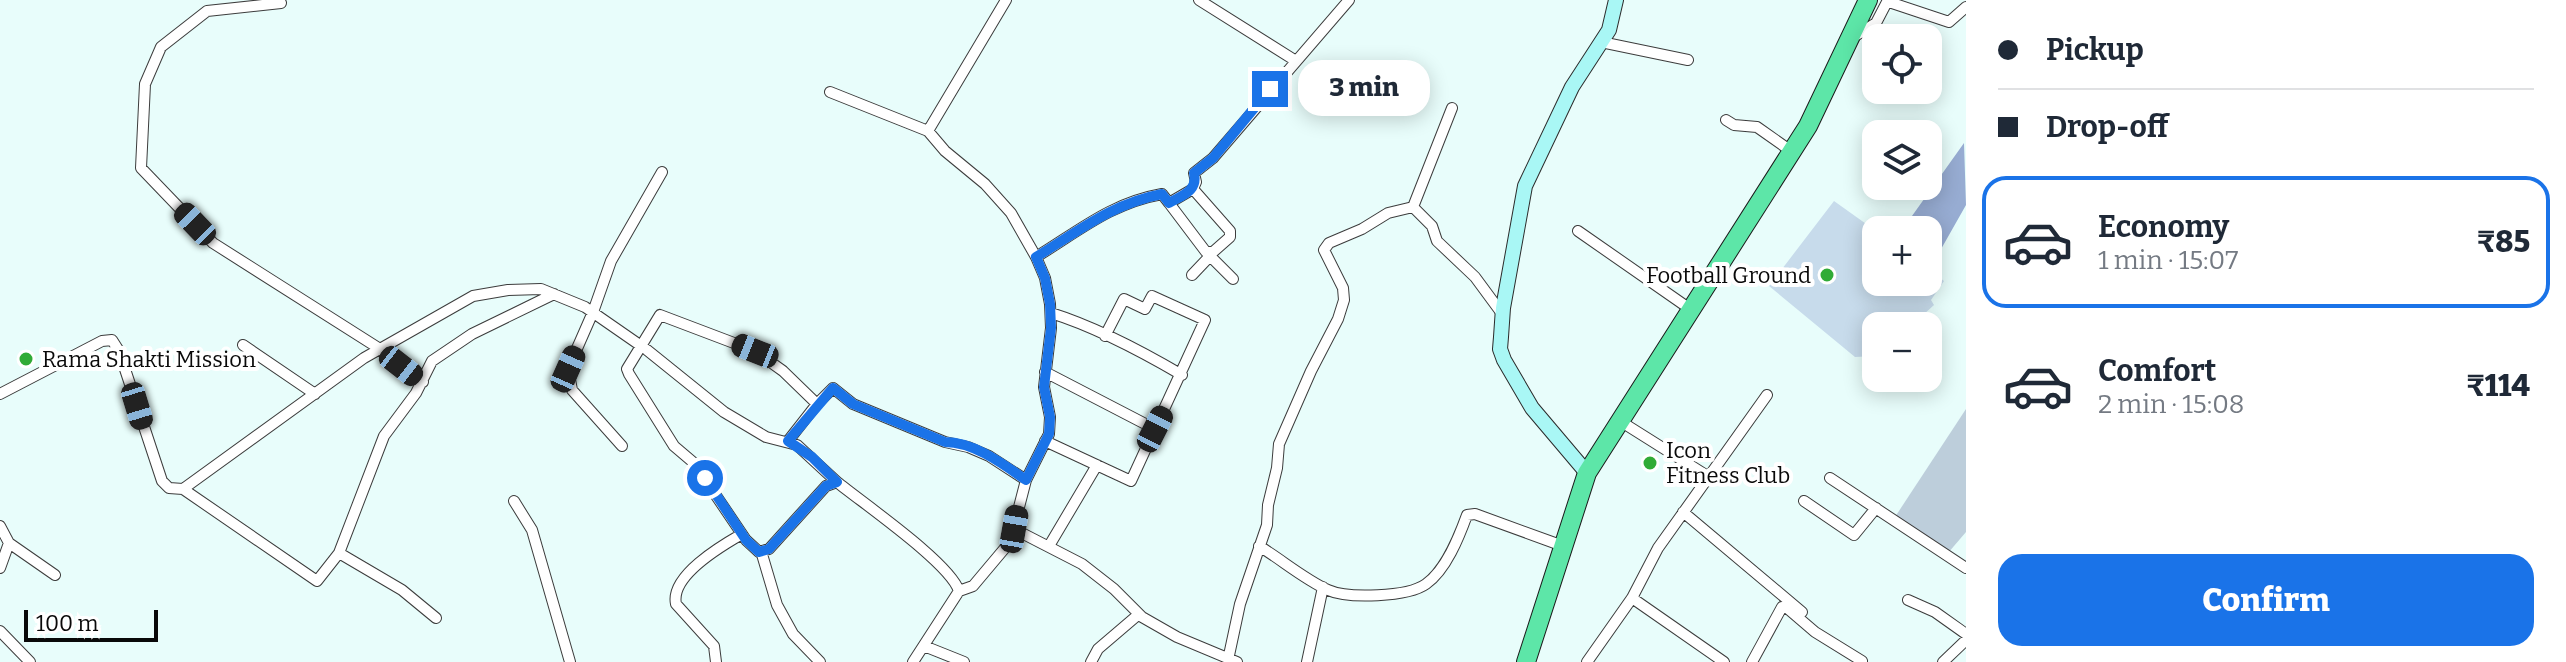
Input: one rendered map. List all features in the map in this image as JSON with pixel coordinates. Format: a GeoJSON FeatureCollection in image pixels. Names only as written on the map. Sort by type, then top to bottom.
{"type":"FeatureCollection","features":[{"type":"Feature","properties":{"kind":"highway"},"geometry":{"type":"LineString","coordinates":[[1526,662],[1587,473],[1808,126],[1868,0]]}},
{"type":"Feature","properties":{"kind":"street"},"geometry":{"type":"LineString","coordinates":[[928,131],[1006,0]]}},
{"type":"Feature","properties":{"kind":"street"},"geometry":{"type":"LineString","coordinates":[[1199,0],[1296,61]]}},
{"type":"Feature","properties":{"kind":"street"},"geometry":{"type":"LineString","coordinates":[[1169,203],[1193,189],[1196,182],[1194,173],[1213,158],[1348,0]]}},
{"type":"Feature","properties":{"kind":"street"},"geometry":{"type":"LineString","coordinates":[[1587,473],[1532,408],[1500,349],[1525,186],[1572,87],[1609,30],[1616,0]]}},
{"type":"Feature","properties":{"kind":"street"},"geometry":{"type":"LineString","coordinates":[[1850,39],[1876,23],[1888,1],[1949,22],[1966,7]]}},
{"type":"Feature","properties":{"kind":"street"},"geometry":{"type":"LineString","coordinates":[[281,3],[207,11],[161,47],[145,84],[141,168],[213,243],[380,349],[423,382]]}},
{"type":"Feature","properties":{"kind":"street"},"geometry":{"type":"LineString","coordinates":[[1601,42],[1688,60]]}},
{"type":"Feature","properties":{"kind":"street"},"geometry":{"type":"LineString","coordinates":[[830,92],[928,131],[945,151],[985,184],[1011,213],[1036,257],[1045,278],[1051,313],[1044,387],[1050,417],[1049,434],[1026,480],[1010,542],[973,586],[959,591],[913,662]]}},
{"type":"Feature","properties":{"kind":"street"},"geometry":{"type":"LineString","coordinates":[[1413,207],[1452,108]]}},
{"type":"Feature","properties":{"kind":"street"},"geometry":{"type":"LineString","coordinates":[[1726,120],[1734,125],[1757,127],[1791,151]]}},
{"type":"Feature","properties":{"kind":"street"},"geometry":{"type":"LineString","coordinates":[[622,446],[572,390],[568,369],[611,261],[662,172]]}},
{"type":"Feature","properties":{"kind":"street"},"geometry":{"type":"LineString","coordinates":[[1192,275],[1230,237],[1230,231],[1193,189]]}},
{"type":"Feature","properties":{"kind":"street"},"geometry":{"type":"LineString","coordinates":[[1036,257],[1109,210],[1135,199],[1162,194],[1206,252],[1233,279]]}},
{"type":"Feature","properties":{"kind":"street"},"geometry":{"type":"LineString","coordinates":[[1413,207],[1432,226],[1437,241],[1475,277],[1503,315]]}},
{"type":"Feature","properties":{"kind":"street"},"geometry":{"type":"LineString","coordinates":[[1014,529],[1082,564],[1139,614],[1177,637],[1233,661],[1240,604],[1267,525],[1279,444],[1344,300],[1343,288],[1324,250],[1329,243],[1362,229],[1388,213],[1413,207]]}},
{"type":"Feature","properties":{"kind":"street"},"geometry":{"type":"LineString","coordinates":[[1578,231],[1690,309]]}},
{"type":"Feature","properties":{"kind":"street"},"geometry":{"type":"LineString","coordinates":[[183,489],[380,349],[473,296],[541,289],[593,312],[743,424],[766,437],[788,441],[812,457],[837,482],[940,563],[955,580],[959,591]]}},
{"type":"Feature","properties":{"kind":"street"},"geometry":{"type":"LineString","coordinates":[[0,394],[102,341],[112,340],[119,351],[162,481],[169,488],[183,489],[317,581],[339,553],[384,436],[423,382],[432,361],[472,334],[554,294]]}},
{"type":"Feature","properties":{"kind":"street"},"geometry":{"type":"LineString","coordinates":[[1045,441],[1131,481],[1205,320],[1152,296],[1145,309],[1124,299],[1105,336]]}},
{"type":"Feature","properties":{"kind":"street"},"geometry":{"type":"LineString","coordinates":[[1051,313],[1146,354],[1182,375]]}},
{"type":"Feature","properties":{"kind":"street"},"geometry":{"type":"LineString","coordinates":[[817,404],[783,371],[755,351],[660,315],[627,369],[674,446],[694,463],[742,534],[761,551],[782,615],[793,634],[820,662]]}},
{"type":"Feature","properties":{"kind":"street"},"geometry":{"type":"LineString","coordinates":[[243,345],[315,394]]}},
{"type":"Feature","properties":{"kind":"street"},"geometry":{"type":"LineString","coordinates":[[1045,372],[1155,429]]}},
{"type":"Feature","properties":{"kind":"street"},"geometry":{"type":"LineString","coordinates":[[788,441],[833,388],[853,404],[945,442],[953,442],[989,456],[1026,480]]}},
{"type":"Feature","properties":{"kind":"street"},"geometry":{"type":"LineString","coordinates":[[1587,662],[1632,598],[1658,548],[1767,395]]}},
{"type":"Feature","properties":{"kind":"street"},"geometry":{"type":"LineString","coordinates":[[1620,421],[1709,477]]}},
{"type":"Feature","properties":{"kind":"street"},"geometry":{"type":"LineString","coordinates":[[1049,546],[1097,465]]}},
{"type":"Feature","properties":{"kind":"street"},"geometry":{"type":"LineString","coordinates":[[1830,478],[1966,568]]}},
{"type":"Feature","properties":{"kind":"street"},"geometry":{"type":"LineString","coordinates":[[761,551],[769,549],[826,486],[837,482]]}},
{"type":"Feature","properties":{"kind":"street"},"geometry":{"type":"LineString","coordinates":[[514,501],[532,530],[570,662]]}},
{"type":"Feature","properties":{"kind":"street"},"geometry":{"type":"LineString","coordinates":[[1804,501],[1854,535],[1876,508]]}},
{"type":"Feature","properties":{"kind":"street"},"geometry":{"type":"LineString","coordinates":[[1683,512],[1802,612]]}},
{"type":"Feature","properties":{"kind":"street"},"geometry":{"type":"LineString","coordinates":[[1259,546],[1332,592],[1382,596],[1424,586],[1444,561],[1467,515],[1475,514],[1563,546]]}},
{"type":"Feature","properties":{"kind":"street"},"geometry":{"type":"LineString","coordinates":[[0,526],[9,543],[55,575]]}},
{"type":"Feature","properties":{"kind":"street"},"geometry":{"type":"LineString","coordinates":[[716,662],[714,646],[676,604],[675,598],[682,581],[712,550],[742,534]]}},
{"type":"Feature","properties":{"kind":"street"},"geometry":{"type":"LineString","coordinates":[[0,568],[9,543]]}},
{"type":"Feature","properties":{"kind":"street"},"geometry":{"type":"LineString","coordinates":[[339,553],[402,590],[436,618]]}},
{"type":"Feature","properties":{"kind":"street"},"geometry":{"type":"LineString","coordinates":[[1307,662],[1323,587]]}},
{"type":"Feature","properties":{"kind":"street"},"geometry":{"type":"LineString","coordinates":[[1632,598],[1724,662]]}},
{"type":"Feature","properties":{"kind":"street"},"geometry":{"type":"LineString","coordinates":[[1908,600],[1935,612],[1966,637],[1943,662]]}},
{"type":"Feature","properties":{"kind":"street"},"geometry":{"type":"LineString","coordinates":[[1752,662],[1782,607],[1828,641],[1862,661]]}},
{"type":"Feature","properties":{"kind":"street"},"geometry":{"type":"LineString","coordinates":[[1091,662],[1098,649],[1139,614]]}},
{"type":"Feature","properties":{"kind":"street"},"geometry":{"type":"LineString","coordinates":[[0,631],[30,662]]}},
{"type":"Feature","properties":{"kind":"street"},"geometry":{"type":"LineString","coordinates":[[924,646],[964,662]]}},
{"type":"Feature","properties":{"kind":"shaded area"},"geometry":{"type":"Polygon","coordinates":[[[1964,143],[1966,205],[1942,247],[1942,216],[1912,216],[1923,200],[1942,200],[1942,174],[1964,143]]]}},
{"type":"Feature","properties":{"kind":"shaded area","name":"Football Ground"},"geometry":{"type":"Polygon","coordinates":[[[1834,201],[1862,221],[1862,296],[1934,296],[1931,300],[1934,305],[1926,312],[1862,312],[1862,357],[1855,357],[1769,286],[1834,201]]]}},
{"type":"Feature","properties":{"kind":"shaded area"},"geometry":{"type":"Polygon","coordinates":[[[1966,409],[1966,532],[1948,553],[1895,517],[1966,409]]]}},
{"type":"Feature","properties":{"kind":"place","name":"Football Ground"},"geometry":{"type":"Point","coordinates":[1827,275]}},
{"type":"Feature","properties":{"kind":"place","name":"Rama Shakti Mission"},"geometry":{"type":"Point","coordinates":[26,359]}},
{"type":"Feature","properties":{"kind":"place","name":"Icon Fitness Club"},"geometry":{"type":"Point","coordinates":[1650,463]}},
{"type":"Feature","properties":{"kind":"route"},"geometry":{"type":"LineString","coordinates":[[705,478],[746,540],[759,552],[769,549],[826,486],[837,482],[812,457],[788,441],[833,388],[853,404],[945,442],[953,442],[989,456],[1026,480],[1049,434],[1050,417],[1044,387],[1051,328],[1050,304],[1045,278],[1036,257],[1109,210],[1135,199],[1162,194],[1169,203],[1193,189],[1196,182],[1194,173],[1213,158],[1270,89]]}}]}
